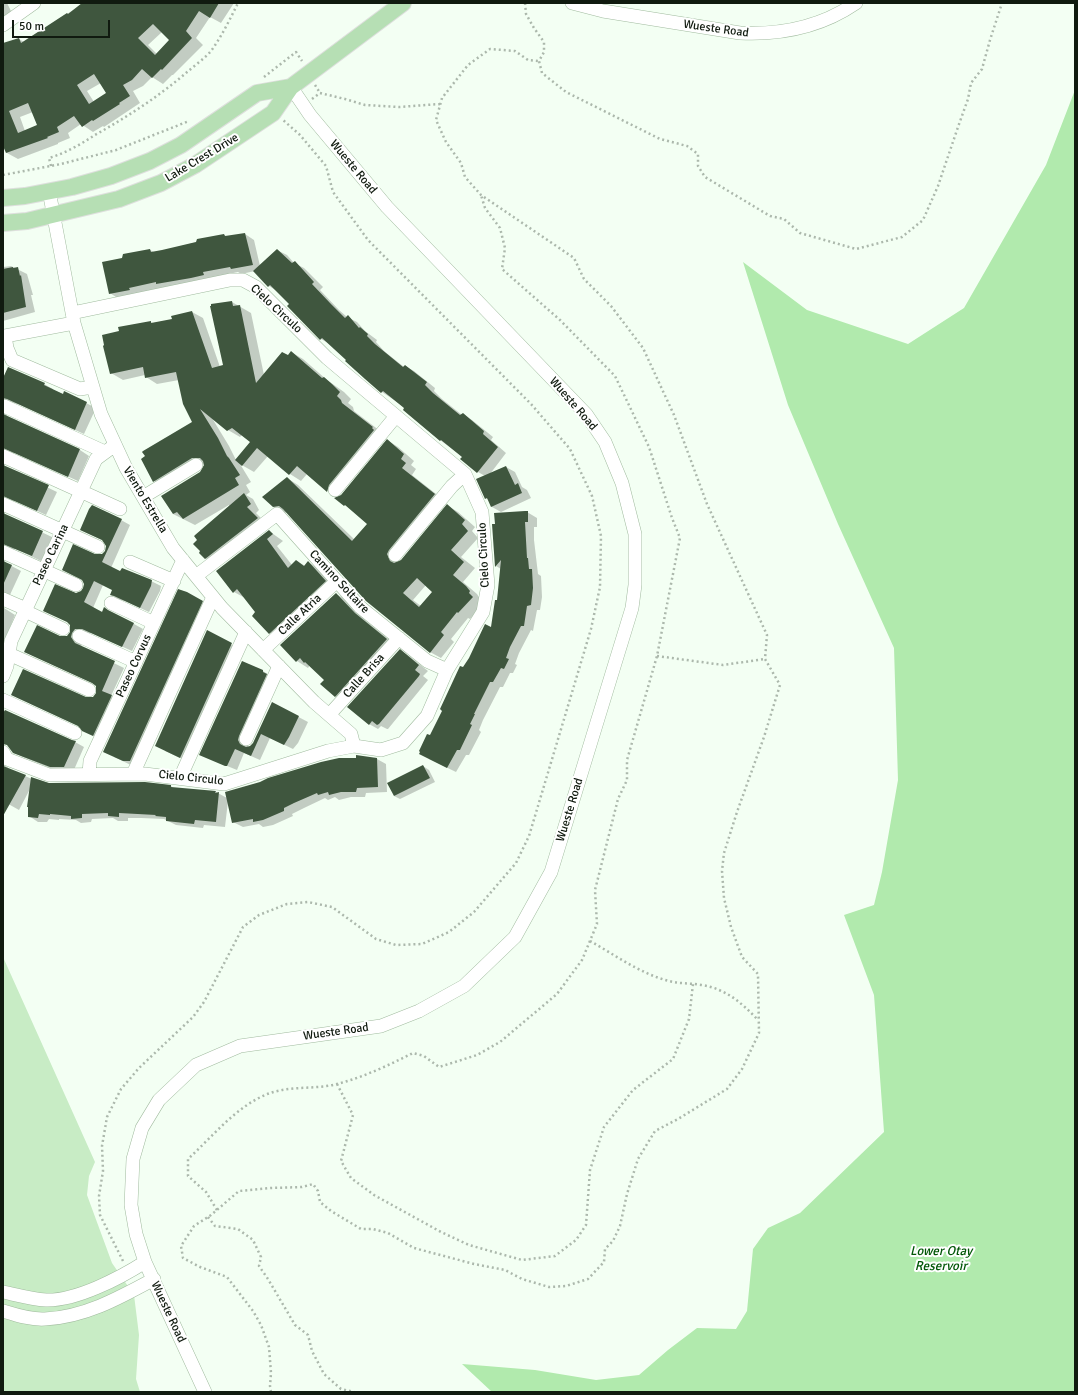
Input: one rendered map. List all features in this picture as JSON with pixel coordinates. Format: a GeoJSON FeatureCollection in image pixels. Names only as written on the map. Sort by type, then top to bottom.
{"type":"FeatureCollection","features":[{"type":"Feature","properties":{"kind":"main road","name":"Lake Crest Drive"},"geometry":{"type":"LineString","coordinates":[[3,223],[27,221],[52,216],[119,199],[161,183],[195,165],[273,112],[291,88],[403,3]]}},
{"type":"Feature","properties":{"kind":"main road","name":"Lake Crest Drive"},"geometry":{"type":"LineString","coordinates":[[3,198],[25,196],[112,176],[150,161],[181,145],[257,94],[291,88]]}},
{"type":"Feature","properties":{"kind":"street","name":"Wueste Road"},"geometry":{"type":"LineString","coordinates":[[572,3],[611,12],[740,34],[759,34],[797,29],[815,24],[856,3]]}},
{"type":"Feature","properties":{"kind":"street"},"geometry":{"type":"LineString","coordinates":[[3,25],[31,4]]}},
{"type":"Feature","properties":{"kind":"street","name":"Wueste Road"},"geometry":{"type":"LineString","coordinates":[[205,1392],[146,1262],[136,1234],[131,1205],[133,1159],[142,1128],[159,1100],[196,1066],[240,1046],[381,1026],[419,1011],[464,986],[515,937],[551,872],[632,608],[635,585],[635,534],[622,484],[605,442],[580,408],[386,207],[310,115],[291,88]]}},
{"type":"Feature","properties":{"kind":"street","name":"Viento Estrella"},"geometry":{"type":"LineString","coordinates":[[49,191],[52,216],[73,318],[110,448],[126,468],[174,548],[222,608],[314,702],[351,734],[354,746]]}},
{"type":"Feature","properties":{"kind":"street","name":"Cielo Circulo"},"geometry":{"type":"LineString","coordinates":[[3,752],[7,758],[49,774],[145,774],[224,784],[328,751],[354,746],[381,750],[403,743],[427,716],[447,670],[483,612],[488,585],[482,512],[465,474],[327,358],[256,287],[243,280],[230,280],[5,336],[7,348],[12,360],[80,390],[92,387]]}},
{"type":"Feature","properties":{"kind":"street"},"geometry":{"type":"LineString","coordinates":[[4,406],[110,448]]}},
{"type":"Feature","properties":{"kind":"street"},"geometry":{"type":"LineString","coordinates":[[335,490],[396,416]]}},
{"type":"Feature","properties":{"kind":"street","name":"Paseo Carina"},"geometry":{"type":"LineString","coordinates":[[3,676],[7,666],[7,651],[25,610],[96,459],[110,448]]}},
{"type":"Feature","properties":{"kind":"street"},"geometry":{"type":"LineString","coordinates":[[3,456],[120,509]]}},
{"type":"Feature","properties":{"kind":"street"},"geometry":{"type":"LineString","coordinates":[[143,497],[196,465]]}},
{"type":"Feature","properties":{"kind":"street"},"geometry":{"type":"LineString","coordinates":[[395,555],[452,486],[465,474]]}},
{"type":"Feature","properties":{"kind":"street"},"geometry":{"type":"LineString","coordinates":[[3,504],[98,547]]}},
{"type":"Feature","properties":{"kind":"street","name":"Camino Soltaire"},"geometry":{"type":"LineString","coordinates":[[196,576],[276,514],[360,606],[428,661],[447,670]]}},
{"type":"Feature","properties":{"kind":"street"},"geometry":{"type":"LineString","coordinates":[[3,552],[76,585]]}},
{"type":"Feature","properties":{"kind":"street","name":"Paseo Corvus"},"geometry":{"type":"LineString","coordinates":[[89,774],[90,761],[183,560]]}},
{"type":"Feature","properties":{"kind":"street"},"geometry":{"type":"LineString","coordinates":[[130,562],[174,581]]}},
{"type":"Feature","properties":{"kind":"street","name":"Calle Atria"},"geometry":{"type":"LineString","coordinates":[[263,650],[337,581]]}},
{"type":"Feature","properties":{"kind":"street"},"geometry":{"type":"LineString","coordinates":[[133,774],[213,597]]}},
{"type":"Feature","properties":{"kind":"street"},"geometry":{"type":"LineString","coordinates":[[3,599],[63,629]]}},
{"type":"Feature","properties":{"kind":"street"},"geometry":{"type":"LineString","coordinates":[[110,603],[154,623]]}},
{"type":"Feature","properties":{"kind":"street"},"geometry":{"type":"LineString","coordinates":[[180,778],[246,632]]}},
{"type":"Feature","properties":{"kind":"street"},"geometry":{"type":"LineString","coordinates":[[79,636],[136,662]]}},
{"type":"Feature","properties":{"kind":"street","name":"Calle Brisa"},"geometry":{"type":"LineString","coordinates":[[329,715],[399,638]]}},
{"type":"Feature","properties":{"kind":"street"},"geometry":{"type":"LineString","coordinates":[[7,651],[89,690]]}},
{"type":"Feature","properties":{"kind":"street"},"geometry":{"type":"LineString","coordinates":[[246,739],[279,666]]}},
{"type":"Feature","properties":{"kind":"street"},"geometry":{"type":"LineString","coordinates":[[3,700],[75,733]]}},
{"type":"Feature","properties":{"kind":"street"},"geometry":{"type":"LineString","coordinates":[[3,1292],[46,1300],[71,1296],[128,1273],[146,1262]]}},
{"type":"Feature","properties":{"kind":"street"},"geometry":{"type":"LineString","coordinates":[[3,1311],[16,1316],[44,1319],[68,1316],[98,1308],[154,1279]]}},
{"type":"Feature","properties":{"kind":"path"},"geometry":{"type":"LineString","coordinates":[[51,166],[49,158],[59,155],[128,116],[170,86],[201,60],[223,34],[238,3]]}},
{"type":"Feature","properties":{"kind":"path"},"geometry":{"type":"LineString","coordinates":[[525,3],[526,14],[544,42],[544,52],[539,61],[542,73],[566,92],[660,139],[686,146],[698,154],[698,166],[705,177],[770,216],[784,219],[800,233],[856,250],[902,237],[923,220],[938,186],[968,99],[971,83],[982,70],[1002,3]]}},
{"type":"Feature","properties":{"kind":"path"},"geometry":{"type":"LineString","coordinates":[[262,79],[296,52],[309,74]]}},
{"type":"Feature","properties":{"kind":"path"},"geometry":{"type":"LineString","coordinates":[[304,105],[320,93],[366,105],[399,107],[440,104]]}},
{"type":"Feature","properties":{"kind":"path"},"geometry":{"type":"LineString","coordinates":[[124,1263],[100,1215],[99,1196],[103,1171],[102,1146],[107,1117],[121,1089],[145,1062],[193,1017],[204,1002],[243,928],[259,914],[287,904],[308,902],[332,907],[376,939],[396,945],[422,944],[449,932],[474,912],[516,863],[529,836],[592,629],[600,587],[601,536],[592,496],[570,449],[531,404],[368,240],[333,192],[326,166],[300,135],[273,112]]}},
{"type":"Feature","properties":{"kind":"path"},"geometry":{"type":"LineString","coordinates":[[3,174],[61,164],[116,150],[195,118]]}},
{"type":"Feature","properties":{"kind":"path"},"geometry":{"type":"LineString","coordinates":[[217,1210],[206,1192],[188,1176],[188,1159],[239,1111],[266,1095],[291,1089],[336,1084],[377,1071],[413,1053],[424,1056],[439,1067],[477,1055],[500,1042],[557,994],[582,960],[597,924],[595,890],[618,799],[627,780],[626,760],[657,656],[680,538],[649,448],[615,376],[560,320],[502,269],[505,248],[500,228],[485,208],[481,195]]}},
{"type":"Feature","properties":{"kind":"path"},"geometry":{"type":"LineString","coordinates":[[657,656],[723,665],[765,659]]}},
{"type":"Feature","properties":{"kind":"path"},"geometry":{"type":"LineString","coordinates":[[590,941],[643,972],[669,981],[704,985],[731,995],[758,1020]]}},
{"type":"Feature","properties":{"kind":"path"},"geometry":{"type":"LineString","coordinates":[[336,1084],[353,1116],[341,1161],[351,1178],[374,1195],[469,1246],[522,1260],[555,1256],[576,1240],[586,1225],[590,1170],[604,1127],[633,1090],[673,1059],[688,1019],[693,984]]}},
{"type":"Feature","properties":{"kind":"path"},"geometry":{"type":"LineString","coordinates":[[208,1217],[215,1226],[238,1229],[253,1240],[260,1257],[259,1266],[295,1325],[308,1335],[312,1351],[324,1374],[341,1389],[354,1392]]}},
{"type":"Feature","properties":{"kind":"shaded area"},"geometry":{"type":"Polygon","coordinates":[[[3,957],[95,1162],[89,1176],[87,1195],[112,1263],[134,1295],[139,1335],[136,1379],[140,1392],[3,1392],[3,957]]]}},
{"type":"Feature","properties":{"kind":"water","name":"Lower Otay Reservoir"},"geometry":{"type":"Polygon","coordinates":[[[1075,90],[1075,1392],[492,1392],[462,1364],[535,1370],[596,1380],[639,1375],[697,1328],[736,1329],[747,1311],[753,1249],[768,1228],[800,1213],[884,1132],[874,995],[844,915],[874,905],[882,872],[898,780],[894,648],[838,524],[788,405],[743,262],[807,310],[908,344],[964,308],[1046,165],[1075,90]]]}},
{"type":"Feature","properties":{"kind":"building"},"geometry":{"type":"Polygon","coordinates":[[[82,3],[219,3],[210,18],[199,11],[186,31],[192,38],[162,70],[161,69],[152,78],[142,69],[132,80],[123,85],[130,96],[119,103],[120,104],[82,127],[74,116],[57,127],[59,132],[47,137],[48,138],[6,153],[3,146],[3,43],[19,38],[21,43],[67,13],[68,14],[82,3]],[[153,24],[138,38],[155,55],[169,40],[153,24]],[[94,74],[77,85],[89,104],[106,93],[94,74]],[[28,103],[9,111],[18,133],[37,125],[28,103]]]}},
{"type":"Feature","properties":{"kind":"building"},"geometry":{"type":"Polygon","coordinates":[[[245,233],[253,265],[231,269],[230,267],[203,272],[204,275],[156,284],[156,282],[129,288],[130,290],[109,294],[102,262],[122,258],[123,254],[150,249],[151,252],[196,242],[197,239],[224,234],[225,236],[245,233]]]}},
{"type":"Feature","properties":{"kind":"building"},"geometry":{"type":"Polygon","coordinates":[[[277,249],[292,263],[295,261],[314,282],[312,284],[345,318],[348,315],[359,328],[360,327],[368,334],[367,336],[375,344],[403,367],[405,365],[427,382],[425,385],[433,393],[460,415],[463,413],[484,431],[483,434],[498,447],[477,473],[460,459],[462,457],[403,410],[404,408],[383,391],[381,393],[322,338],[320,340],[287,306],[289,304],[270,285],[268,287],[253,271],[277,249]]]}},
{"type":"Feature","properties":{"kind":"building"},"geometry":{"type":"Polygon","coordinates":[[[18,267],[20,276],[21,275],[26,307],[3,313],[3,269],[18,267]]]}},
{"type":"Feature","properties":{"kind":"building"},"geometry":{"type":"Polygon","coordinates":[[[232,301],[233,306],[240,305],[256,383],[282,352],[288,355],[291,351],[322,378],[324,377],[332,384],[340,392],[337,396],[342,403],[373,427],[372,428],[374,430],[329,485],[327,492],[297,466],[289,475],[257,448],[242,466],[235,460],[250,442],[232,428],[227,431],[200,409],[227,456],[240,475],[235,478],[239,485],[183,519],[177,512],[173,514],[161,496],[200,472],[204,465],[203,461],[200,458],[192,458],[153,482],[141,459],[145,456],[142,452],[143,451],[192,422],[183,404],[176,372],[145,378],[143,367],[110,374],[103,346],[102,335],[119,331],[118,327],[172,319],[171,316],[192,311],[212,368],[223,365],[210,306],[211,304],[232,301]]]}},
{"type":"Feature","properties":{"kind":"building"},"geometry":{"type":"Polygon","coordinates":[[[8,367],[45,383],[44,385],[63,394],[64,391],[87,402],[75,430],[3,398],[3,378],[8,367]]]}},
{"type":"Feature","properties":{"kind":"building"},"geometry":{"type":"Polygon","coordinates":[[[3,414],[80,449],[68,477],[3,448],[3,414]]]}},
{"type":"Feature","properties":{"kind":"building"},"geometry":{"type":"Polygon","coordinates":[[[387,439],[404,454],[401,459],[406,463],[402,468],[435,494],[389,550],[387,554],[390,561],[394,563],[401,560],[447,504],[465,520],[462,524],[468,531],[451,550],[464,562],[453,575],[466,586],[470,591],[469,593],[473,597],[458,613],[457,612],[441,632],[444,635],[430,653],[366,601],[283,509],[279,506],[273,507],[262,497],[287,477],[352,541],[367,524],[345,505],[344,506],[334,498],[341,495],[387,439]],[[417,578],[403,593],[419,607],[432,592],[417,578]]]}},
{"type":"Feature","properties":{"kind":"building"},"geometry":{"type":"Polygon","coordinates":[[[3,465],[49,485],[37,511],[3,496],[3,465]]]}},
{"type":"Feature","properties":{"kind":"building"},"geometry":{"type":"Polygon","coordinates":[[[506,466],[515,485],[518,483],[522,493],[491,507],[487,498],[485,499],[476,479],[506,466]]]}},
{"type":"Feature","properties":{"kind":"building"},"geometry":{"type":"Polygon","coordinates":[[[244,493],[251,504],[247,507],[258,518],[205,559],[193,544],[197,540],[194,536],[244,493]]]}},
{"type":"Feature","properties":{"kind":"building"},"geometry":{"type":"Polygon","coordinates":[[[92,505],[122,519],[102,562],[120,571],[122,568],[152,580],[151,586],[140,608],[110,595],[112,590],[94,581],[84,602],[102,612],[104,607],[134,623],[122,647],[82,629],[75,629],[72,633],[71,637],[75,643],[115,661],[102,691],[112,695],[93,736],[82,731],[78,726],[11,695],[23,669],[86,697],[93,697],[96,693],[96,686],[92,683],[24,652],[37,625],[60,636],[67,636],[70,632],[70,625],[67,622],[43,611],[55,584],[76,593],[81,591],[83,588],[84,584],[82,580],[62,570],[73,544],[95,554],[102,554],[105,551],[106,546],[102,540],[80,530],[92,505]]]}},
{"type":"Feature","properties":{"kind":"building"},"geometry":{"type":"Polygon","coordinates":[[[528,511],[528,522],[525,522],[527,558],[529,569],[532,569],[533,588],[531,605],[527,606],[524,626],[521,626],[510,647],[506,658],[509,659],[504,669],[501,668],[493,682],[490,682],[474,714],[470,724],[472,725],[460,750],[457,750],[447,768],[419,754],[419,751],[427,734],[430,735],[442,711],[440,709],[460,666],[463,667],[469,658],[485,624],[491,627],[495,600],[497,600],[501,560],[495,567],[492,524],[495,524],[494,513],[528,511]]]}},
{"type":"Feature","properties":{"kind":"building"},"geometry":{"type":"Polygon","coordinates":[[[3,513],[43,531],[32,556],[3,544],[3,513]]]}},
{"type":"Feature","properties":{"kind":"building"},"geometry":{"type":"Polygon","coordinates":[[[269,530],[273,534],[267,539],[288,568],[296,560],[304,566],[308,561],[326,581],[269,634],[252,616],[255,612],[237,589],[233,593],[216,571],[269,530]]]}},
{"type":"Feature","properties":{"kind":"building"},"geometry":{"type":"Polygon","coordinates":[[[3,561],[12,565],[3,585],[3,561]]]}},
{"type":"Feature","properties":{"kind":"building"},"geometry":{"type":"Polygon","coordinates":[[[178,589],[203,601],[130,761],[123,761],[103,752],[178,589]]]}},
{"type":"Feature","properties":{"kind":"building"},"geometry":{"type":"Polygon","coordinates":[[[336,593],[355,613],[387,639],[335,697],[320,684],[324,680],[305,662],[304,663],[300,658],[296,662],[280,645],[336,593]]]}},
{"type":"Feature","properties":{"kind":"building"},"geometry":{"type":"Polygon","coordinates":[[[207,630],[232,643],[180,758],[155,746],[207,630]]]}},
{"type":"Feature","properties":{"kind":"building"},"geometry":{"type":"Polygon","coordinates":[[[400,649],[419,665],[415,670],[420,674],[379,724],[377,725],[372,721],[369,725],[347,707],[400,649]]]}},
{"type":"Feature","properties":{"kind":"building"},"geometry":{"type":"Polygon","coordinates":[[[242,661],[263,670],[263,672],[267,674],[239,736],[238,740],[240,744],[246,747],[253,743],[272,702],[299,716],[284,745],[261,734],[251,756],[235,749],[227,766],[225,766],[199,755],[242,661]]]}},
{"type":"Feature","properties":{"kind":"building"},"geometry":{"type":"Polygon","coordinates":[[[5,710],[76,741],[64,767],[50,767],[13,753],[7,745],[3,744],[3,713],[5,710]]]}},
{"type":"Feature","properties":{"kind":"building"},"geometry":{"type":"Polygon","coordinates":[[[356,755],[377,758],[378,787],[357,788],[356,792],[341,792],[329,795],[328,792],[318,795],[317,793],[284,808],[284,811],[263,820],[253,822],[253,819],[232,823],[225,792],[321,762],[339,758],[356,758],[356,755]]]}},
{"type":"Feature","properties":{"kind":"building"},"geometry":{"type":"Polygon","coordinates":[[[423,765],[430,778],[394,796],[387,783],[423,765]]]}},
{"type":"Feature","properties":{"kind":"building"},"geometry":{"type":"Polygon","coordinates":[[[3,766],[26,775],[3,816],[3,766]]]}},
{"type":"Feature","properties":{"kind":"building"},"geometry":{"type":"Polygon","coordinates":[[[31,777],[49,783],[145,782],[171,785],[171,787],[216,791],[215,793],[219,792],[216,822],[195,820],[194,824],[166,821],[166,817],[155,816],[156,815],[119,813],[119,817],[108,816],[108,813],[82,814],[82,818],[71,819],[71,816],[50,814],[39,814],[38,818],[28,817],[27,807],[31,777]]]}}]}
